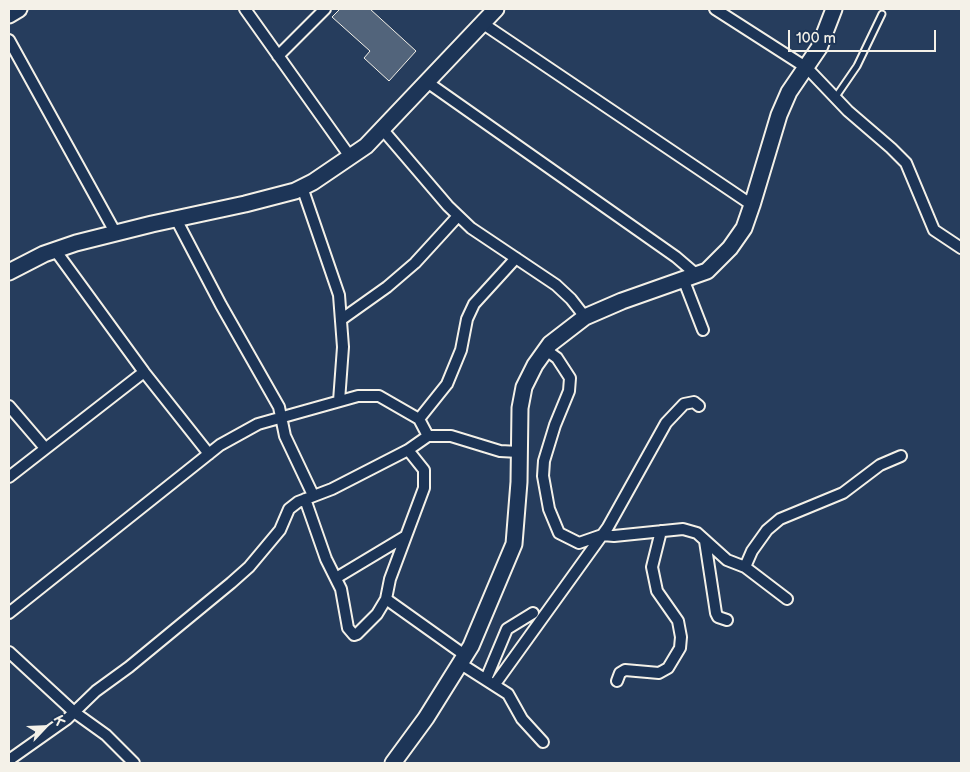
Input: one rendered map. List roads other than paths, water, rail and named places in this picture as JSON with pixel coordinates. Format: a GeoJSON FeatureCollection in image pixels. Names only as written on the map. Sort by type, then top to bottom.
{"type":"FeatureCollection","features":[{"type":"Feature","properties":{"kind":"street"},"geometry":{"type":"LineString","coordinates":[[9,15],[20,9]]}},
{"type":"Feature","properties":{"kind":"street"},"geometry":{"type":"LineString","coordinates":[[245,9],[351,158]]}},
{"type":"Feature","properties":{"kind":"street"},"geometry":{"type":"LineString","coordinates":[[278,56],[325,9]]}},
{"type":"Feature","properties":{"kind":"street"},"geometry":{"type":"LineString","coordinates":[[9,272],[55,250],[115,232],[245,204],[302,187],[351,158],[383,130],[496,9]]}},
{"type":"Feature","properties":{"kind":"street"},"geometry":{"type":"LineString","coordinates":[[715,9],[807,68],[835,98],[906,163],[934,230],[961,248]]}},
{"type":"Feature","properties":{"kind":"street"},"geometry":{"type":"LineString","coordinates":[[392,763],[426,718],[463,660],[514,544],[520,452],[520,408],[524,387],[546,350],[570,327],[585,317],[622,301],[707,271],[730,248],[744,228],[779,115],[789,92],[819,48],[834,9]]}},
{"type":"Feature","properties":{"kind":"street"},"geometry":{"type":"LineString","coordinates":[[482,23],[752,206]]}},
{"type":"Feature","properties":{"kind":"street"},"geometry":{"type":"LineString","coordinates":[[9,40],[115,232]]}},
{"type":"Feature","properties":{"kind":"street"},"geometry":{"type":"LineString","coordinates":[[427,82],[676,257],[690,278],[702,330]]}},
{"type":"Feature","properties":{"kind":"street"},"geometry":{"type":"LineString","coordinates":[[383,130],[458,216],[495,246],[556,285],[571,299],[585,317]]}},
{"type":"Feature","properties":{"kind":"street"},"geometry":{"type":"LineString","coordinates":[[302,187],[339,295],[343,347],[339,402]]}},
{"type":"Feature","properties":{"kind":"street"},"geometry":{"type":"LineString","coordinates":[[342,319],[387,287],[415,263],[458,216]]}},
{"type":"Feature","properties":{"kind":"street"},"geometry":{"type":"LineString","coordinates":[[176,219],[221,305],[279,407],[285,436],[309,497],[326,559],[341,589],[348,628],[354,635],[364,630],[386,599],[390,579],[424,488],[426,479],[422,465],[408,450]]}},
{"type":"Feature","properties":{"kind":"street"},"geometry":{"type":"LineString","coordinates":[[55,250],[144,372],[209,454]]}},
{"type":"Feature","properties":{"kind":"street"},"geometry":{"type":"LineString","coordinates":[[419,419],[447,384],[461,350],[467,319],[474,304],[516,258]]}},
{"type":"Feature","properties":{"kind":"street"},"geometry":{"type":"LineString","coordinates":[[546,350],[557,358],[570,378],[569,391],[555,425],[544,461],[543,476],[548,509],[559,533],[579,543],[602,535],[614,536],[683,529],[696,533],[727,560],[745,567],[788,599]]}},
{"type":"Feature","properties":{"kind":"street"},"geometry":{"type":"LineString","coordinates":[[9,477],[144,372]]}},
{"type":"Feature","properties":{"kind":"street"},"geometry":{"type":"LineString","coordinates":[[9,613],[209,454],[238,434],[258,424],[358,396],[379,396],[419,419],[428,436]]}},
{"type":"Feature","properties":{"kind":"street"},"geometry":{"type":"LineString","coordinates":[[491,681],[602,535],[666,423],[684,404],[694,402],[699,406]]}},
{"type":"Feature","properties":{"kind":"street"},"geometry":{"type":"LineString","coordinates":[[9,406],[45,448]]}},
{"type":"Feature","properties":{"kind":"street"},"geometry":{"type":"LineString","coordinates":[[9,760],[74,712],[96,691],[162,641],[249,567],[280,530],[289,508],[309,497],[332,489],[408,450],[428,436],[451,436],[500,451],[520,452]]}},
{"type":"Feature","properties":{"kind":"street"},"geometry":{"type":"LineString","coordinates":[[745,567],[752,551],[767,530],[780,518],[843,493],[880,465],[901,456]]}},
{"type":"Feature","properties":{"kind":"street"},"geometry":{"type":"LineString","coordinates":[[617,681],[620,673],[625,670],[659,673],[668,668],[680,648],[681,637],[678,621],[657,590],[652,567],[661,531]]}},
{"type":"Feature","properties":{"kind":"street"},"geometry":{"type":"LineString","coordinates":[[336,578],[406,536]]}},
{"type":"Feature","properties":{"kind":"street"},"geometry":{"type":"LineString","coordinates":[[705,541],[716,613],[718,617],[728,620]]}},
{"type":"Feature","properties":{"kind":"street"},"geometry":{"type":"LineString","coordinates":[[386,599],[508,694],[522,719],[543,742]]}},
{"type":"Feature","properties":{"kind":"street"},"geometry":{"type":"LineString","coordinates":[[491,681],[507,629],[533,613]]}},
{"type":"Feature","properties":{"kind":"street"},"geometry":{"type":"LineString","coordinates":[[9,652],[74,712],[106,734],[134,763]]}},
{"type":"Feature","properties":{"kind":"lane"},"geometry":{"type":"LineString","coordinates":[[835,98],[857,66],[882,14]]}}]}
